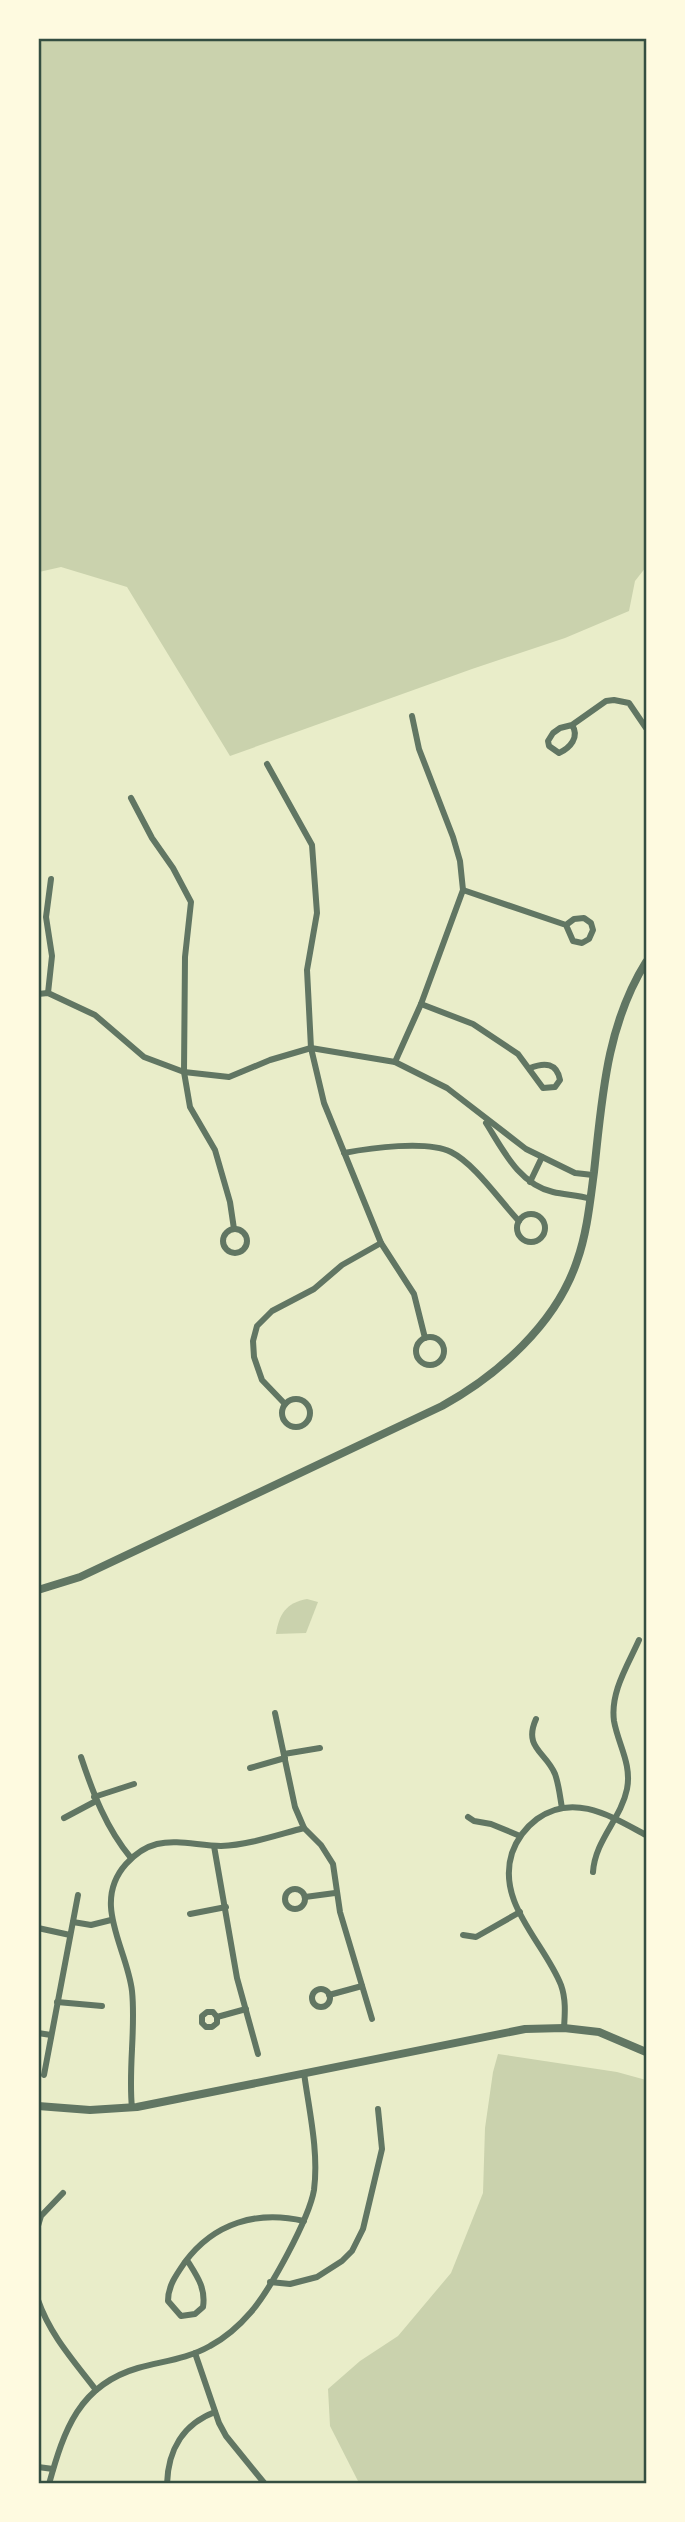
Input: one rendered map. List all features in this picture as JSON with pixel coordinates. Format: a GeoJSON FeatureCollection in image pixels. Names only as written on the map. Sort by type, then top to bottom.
{"type":"FeatureCollection","features":[{"type":"Feature","properties":{"kind":"street"},"geometry":{"type":"LineString","coordinates":[[572,725],[575,730],[574,740],[568,749],[559,753],[549,746],[552,733],[572,725],[606,701],[614,699],[629,703],[646,727]]}},
{"type":"Feature","properties":{"kind":"street"},"geometry":{"type":"LineString","coordinates":[[395,1062],[421,1004],[463,890],[460,861],[453,837],[419,749],[412,716]]}},
{"type":"Feature","properties":{"kind":"street"},"geometry":{"type":"LineString","coordinates":[[267,764],[312,845],[317,913],[307,970],[311,1048],[324,1103],[381,1242],[414,1294],[425,1338]]}},
{"type":"Feature","properties":{"kind":"street"},"geometry":{"type":"LineString","coordinates":[[131,798],[191,902],[185,957],[184,1072],[190,1107],[215,1150],[230,1202],[234,1229]]}},
{"type":"Feature","properties":{"kind":"street"},"geometry":{"type":"LineString","coordinates":[[48,993],[52,956],[46,917],[51,879]]}},
{"type":"Feature","properties":{"kind":"street"},"geometry":{"type":"LineString","coordinates":[[463,890],[566,925],[573,941],[582,943],[589,939],[593,930],[591,923],[584,918],[574,919],[566,925]]}},
{"type":"Feature","properties":{"kind":"street"},"geometry":{"type":"LineString","coordinates":[[38,1590],[80,1577],[442,1406],[482,1380],[523,1345],[558,1300],[577,1262],[591,1199],[609,1052],[627,996],[646,962]]}},
{"type":"Feature","properties":{"kind":"street"},"geometry":{"type":"LineString","coordinates":[[38,994],[48,993],[94,1015],[145,1057],[184,1072],[229,1077],[270,1060],[311,1048],[395,1062],[447,1088],[526,1149],[575,1173],[593,1175]]}},
{"type":"Feature","properties":{"kind":"street"},"geometry":{"type":"LineString","coordinates":[[421,1004],[473,1024],[518,1054],[530,1068],[535,1081],[543,1088],[555,1087],[560,1080],[558,1071],[553,1066],[542,1064],[530,1068]]}},
{"type":"Feature","properties":{"kind":"street"},"geometry":{"type":"LineString","coordinates":[[483,1118],[507,1158],[530,1182],[552,1192],[591,1199]]}},
{"type":"Feature","properties":{"kind":"street"},"geometry":{"type":"LineString","coordinates":[[344,1153],[382,1146],[450,1151],[471,1168],[519,1221],[518,1232],[524,1240],[535,1241],[543,1235],[545,1224],[538,1216],[527,1214],[519,1221]]}},
{"type":"Feature","properties":{"kind":"street"},"geometry":{"type":"LineString","coordinates":[[530,1182],[541,1157]]}},
{"type":"Feature","properties":{"kind":"street"},"geometry":{"type":"LineString","coordinates":[[285,1404],[262,1380],[254,1356],[253,1341],[257,1326],[272,1311],[314,1289],[342,1265],[381,1242]]}},
{"type":"Feature","properties":{"kind":"street"},"geometry":{"type":"LineString","coordinates":[[425,1338],[436,1338],[443,1346],[443,1357],[435,1365],[424,1364],[416,1356],[417,1345],[425,1338]]}},
{"type":"Feature","properties":{"kind":"street"},"geometry":{"type":"LineString","coordinates":[[295,1400],[305,1403],[309,1413],[306,1423],[296,1427],[287,1424],[282,1414],[285,1404],[295,1400]]}},
{"type":"Feature","properties":{"kind":"street"},"geometry":{"type":"LineString","coordinates":[[593,1872],[597,1848],[624,1799],[629,1774],[614,1720],[615,1697],[639,1640]]}},
{"type":"Feature","properties":{"kind":"street"},"geometry":{"type":"LineString","coordinates":[[275,1713],[295,1807],[304,1828],[321,1845],[333,1864],[335,1893],[372,2019]]}},
{"type":"Feature","properties":{"kind":"street"},"geometry":{"type":"LineString","coordinates":[[536,1719],[531,1734],[533,1743],[554,1771],[562,1808]]}},
{"type":"Feature","properties":{"kind":"street"},"geometry":{"type":"LineString","coordinates":[[250,1768],[284,1756],[320,1748]]}},
{"type":"Feature","properties":{"kind":"street"},"geometry":{"type":"LineString","coordinates":[[82,1757],[95,1799],[118,1842],[131,1858]]}},
{"type":"Feature","properties":{"kind":"street"},"geometry":{"type":"LineString","coordinates":[[64,1818],[95,1799],[134,1784]]}},
{"type":"Feature","properties":{"kind":"street"},"geometry":{"type":"LineString","coordinates":[[564,2028],[565,2004],[560,1982],[520,1912],[510,1888],[508,1874],[512,1853],[520,1836],[537,1819],[562,1808],[593,1809],[646,1835]]}},
{"type":"Feature","properties":{"kind":"street"},"geometry":{"type":"LineString","coordinates":[[468,1816],[474,1821],[491,1824],[520,1836]]}},
{"type":"Feature","properties":{"kind":"street"},"geometry":{"type":"LineString","coordinates":[[132,2108],[132,1989],[111,1920],[114,1884],[131,1858],[159,1844],[172,1842],[214,1846],[248,1843],[304,1828]]}},
{"type":"Feature","properties":{"kind":"street"},"geometry":{"type":"LineString","coordinates":[[214,1846],[237,1978],[258,2054]]}},
{"type":"Feature","properties":{"kind":"street"},"geometry":{"type":"LineString","coordinates":[[305,1898],[335,1893]]}},
{"type":"Feature","properties":{"kind":"street"},"geometry":{"type":"LineString","coordinates":[[44,2075],[78,1895]]}},
{"type":"Feature","properties":{"kind":"street"},"geometry":{"type":"LineString","coordinates":[[190,1913],[226,1907]]}},
{"type":"Feature","properties":{"kind":"street"},"geometry":{"type":"LineString","coordinates":[[463,1935],[480,1935],[520,1912]]}},
{"type":"Feature","properties":{"kind":"street"},"geometry":{"type":"LineString","coordinates":[[73,1922],[91,1924],[111,1920]]}},
{"type":"Feature","properties":{"kind":"street"},"geometry":{"type":"LineString","coordinates":[[38,1928],[70,1935]]}},
{"type":"Feature","properties":{"kind":"street"},"geometry":{"type":"LineString","coordinates":[[329,1996],[362,1986]]}},
{"type":"Feature","properties":{"kind":"street"},"geometry":{"type":"LineString","coordinates":[[57,2003],[102,2006]]}},
{"type":"Feature","properties":{"kind":"street"},"geometry":{"type":"LineString","coordinates":[[217,2017],[246,2009]]}},
{"type":"Feature","properties":{"kind":"street"},"geometry":{"type":"LineString","coordinates":[[38,2106],[90,2110],[132,2108],[511,2031],[564,2028],[599,2032],[646,2052]]}},
{"type":"Feature","properties":{"kind":"street"},"geometry":{"type":"LineString","coordinates":[[38,2033],[51,2035]]}},
{"type":"Feature","properties":{"kind":"street"},"geometry":{"type":"LineString","coordinates":[[49,2483],[64,2434],[72,2418],[96,2390],[121,2374],[195,2353],[220,2340],[237,2327],[251,2311],[270,2282],[304,2221],[313,2194],[315,2171],[304,2073]]}},
{"type":"Feature","properties":{"kind":"street"},"geometry":{"type":"LineString","coordinates":[[270,2282],[290,2284],[317,2277],[352,2251],[363,2229],[382,2149],[378,2109]]}},
{"type":"Feature","properties":{"kind":"street"},"geometry":{"type":"LineString","coordinates":[[38,2226],[41,2216],[63,2193]]}},
{"type":"Feature","properties":{"kind":"street"},"geometry":{"type":"LineString","coordinates":[[187,2260],[205,2295],[203,2307],[195,2314],[181,2316],[168,2301],[168,2289],[187,2260],[200,2244],[214,2233],[245,2220],[273,2216],[304,2221]]}},
{"type":"Feature","properties":{"kind":"street"},"geometry":{"type":"LineString","coordinates":[[38,2300],[54,2335],[96,2390]]}},
{"type":"Feature","properties":{"kind":"street"},"geometry":{"type":"LineString","coordinates":[[195,2353],[226,2436],[265,2483]]}},
{"type":"Feature","properties":{"kind":"street"},"geometry":{"type":"LineString","coordinates":[[167,2483],[170,2457],[183,2432],[215,2412]]}},
{"type":"Feature","properties":{"kind":"street"},"geometry":{"type":"LineString","coordinates":[[38,2467],[53,2469]]}},
{"type":"Feature","properties":{"kind":"green space"},"geometry":{"type":"Polygon","coordinates":[[[39,38],[646,39],[646,567],[635,581],[629,611],[565,638],[230,756],[127,587],[61,567],[39,572],[39,38]]]}},
{"type":"Feature","properties":{"kind":"green space"},"geometry":{"type":"Polygon","coordinates":[[[307,1599],[318,1602],[306,1633],[276,1634],[285,1610],[294,1603],[307,1599]]]}},
{"type":"Feature","properties":{"kind":"green space"},"geometry":{"type":"Polygon","coordinates":[[[498,2054],[617,2072],[646,2080],[646,2483],[359,2483],[330,2426],[328,2389],[360,2361],[398,2336],[451,2273],[483,2193],[485,2128],[498,2054]]]}}]}
